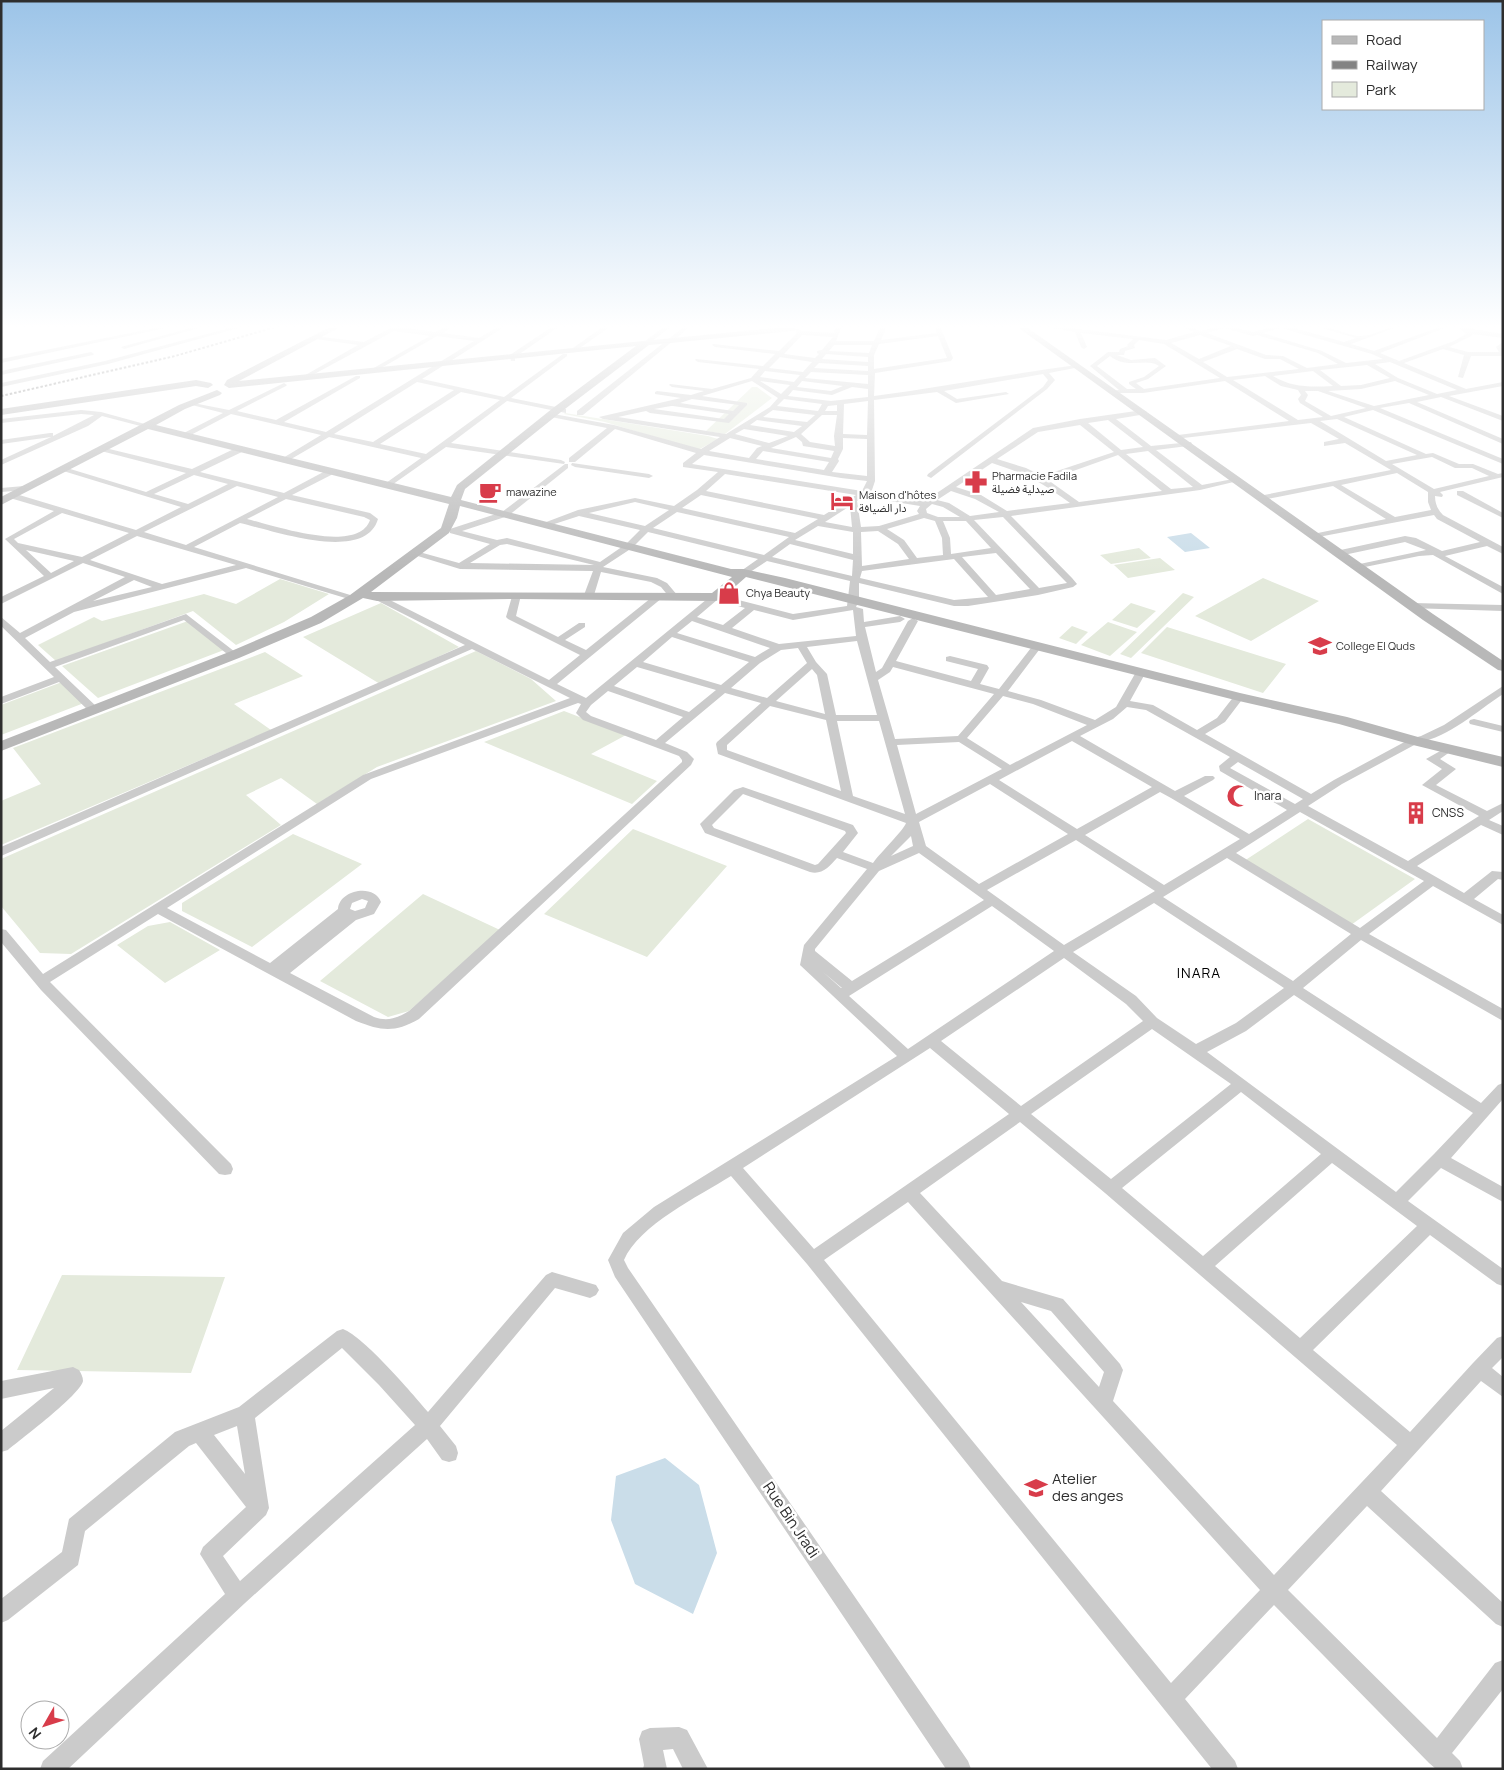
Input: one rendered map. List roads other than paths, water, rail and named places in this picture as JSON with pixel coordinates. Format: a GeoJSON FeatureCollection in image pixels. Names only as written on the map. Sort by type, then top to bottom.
{"type":"FeatureCollection","features":[{"type":"Feature","properties":{"kind":"street"},"geometry":{"type":"LineString","coordinates":[[1,412],[29,409]]}},
{"type":"Feature","properties":{"kind":"street"},"geometry":{"type":"LineString","coordinates":[[1,417],[63,409]]}},
{"type":"Feature","properties":{"kind":"street"},"geometry":{"type":"LineString","coordinates":[[1,502],[178,409]]}},
{"type":"Feature","properties":{"kind":"street"},"geometry":{"type":"LineString","coordinates":[[212,409],[427,457]]}},
{"type":"Feature","properties":{"kind":"street"},"geometry":{"type":"LineString","coordinates":[[184,435],[239,409]]}},
{"type":"Feature","properties":{"kind":"street"},"geometry":{"type":"LineString","coordinates":[[277,423],[302,409]]}},
{"type":"Feature","properties":{"kind":"street"},"geometry":{"type":"LineString","coordinates":[[286,460],[368,409]]}},
{"type":"Feature","properties":{"kind":"street"},"geometry":{"type":"LineString","coordinates":[[374,445],[430,409]]}},
{"type":"Feature","properties":{"kind":"street"},"geometry":{"type":"LineString","coordinates":[[389,485],[492,409]]}},
{"type":"Feature","properties":{"kind":"street"},"geometry":{"type":"LineString","coordinates":[[542,409],[702,452],[841,476],[870,479]]}},
{"type":"Feature","properties":{"kind":"street"},"geometry":{"type":"LineString","coordinates":[[1,746],[306,625],[357,596],[436,536],[450,523],[458,491],[461,487],[558,409]]}},
{"type":"Feature","properties":{"kind":"street"},"geometry":{"type":"LineString","coordinates":[[580,413],[585,409]]}},
{"type":"Feature","properties":{"kind":"street"},"geometry":{"type":"LineString","coordinates":[[606,417],[649,409]]}},
{"type":"Feature","properties":{"kind":"street"},"geometry":{"type":"LineString","coordinates":[[700,409],[735,414]]}},
{"type":"Feature","properties":{"kind":"street"},"geometry":{"type":"LineString","coordinates":[[643,410],[726,421],[740,409]]}},
{"type":"Feature","properties":{"kind":"street"},"geometry":{"type":"LineString","coordinates":[[771,409],[702,452],[686,465],[862,495],[928,503],[958,511],[1038,592]]}},
{"type":"Feature","properties":{"kind":"street"},"geometry":{"type":"LineString","coordinates":[[778,409],[818,413],[840,412]]}},
{"type":"Feature","properties":{"kind":"street"},"geometry":{"type":"LineString","coordinates":[[751,460],[758,451],[795,435],[819,415],[818,413],[822,409]]}},
{"type":"Feature","properties":{"kind":"street"},"geometry":{"type":"LineString","coordinates":[[827,473],[835,461],[839,448],[840,409]]}},
{"type":"Feature","properties":{"kind":"street"},"geometry":{"type":"LineString","coordinates":[[41,981],[367,777],[583,701],[607,687],[692,618],[738,575],[868,491],[872,409]]}},
{"type":"Feature","properties":{"kind":"street"},"geometry":{"type":"LineString","coordinates":[[931,476],[1005,409]]}},
{"type":"Feature","properties":{"kind":"street"},"geometry":{"type":"LineString","coordinates":[[1139,409],[1412,606],[1503,667]]}},
{"type":"Feature","properties":{"kind":"street"},"geometry":{"type":"LineString","coordinates":[[1274,409],[1296,422]]}},
{"type":"Feature","properties":{"kind":"street"},"geometry":{"type":"LineString","coordinates":[[1314,409],[1330,418]]}},
{"type":"Feature","properties":{"kind":"street"},"geometry":{"type":"LineString","coordinates":[[1042,479],[1120,452],[1150,448],[1183,440],[1330,418],[1371,409]]}},
{"type":"Feature","properties":{"kind":"street"},"geometry":{"type":"LineString","coordinates":[[1375,409],[1503,462]]}},
{"type":"Feature","properties":{"kind":"street"},"geometry":{"type":"LineString","coordinates":[[1427,409],[1503,442]]}},
{"type":"Feature","properties":{"kind":"street"},"geometry":{"type":"LineString","coordinates":[[1474,409],[1503,419]]}},
{"type":"Feature","properties":{"kind":"street"},"geometry":{"type":"LineString","coordinates":[[1,421],[70,412],[101,414],[545,524],[854,606],[1037,646],[1239,697],[1342,720],[1414,741],[1503,762]]}},
{"type":"Feature","properties":{"kind":"street"},"geometry":{"type":"LineString","coordinates":[[554,412],[580,413],[728,436],[767,447],[835,461]]}},
{"type":"Feature","properties":{"kind":"street"},"geometry":{"type":"LineString","coordinates":[[924,515],[922,508],[928,503],[1036,430],[1080,421],[1143,412]]}},
{"type":"Feature","properties":{"kind":"street"},"geometry":{"type":"LineString","coordinates":[[1,463],[85,424],[101,414]]}},
{"type":"Feature","properties":{"kind":"street"},"geometry":{"type":"LineString","coordinates":[[1339,416],[1424,456]]}},
{"type":"Feature","properties":{"kind":"street"},"geometry":{"type":"LineString","coordinates":[[1108,417],[1200,488]]}},
{"type":"Feature","properties":{"kind":"street"},"geometry":{"type":"LineString","coordinates":[[756,418],[808,424]]}},
{"type":"Feature","properties":{"kind":"street"},"geometry":{"type":"LineString","coordinates":[[1312,420],[1397,471],[1432,495],[1441,496],[1463,489]]}},
{"type":"Feature","properties":{"kind":"street"},"geometry":{"type":"LineString","coordinates":[[1080,421],[1169,492]]}},
{"type":"Feature","properties":{"kind":"street"},"geometry":{"type":"LineString","coordinates":[[742,426],[800,436],[800,439],[806,441],[806,444],[839,448]]}},
{"type":"Feature","properties":{"kind":"street"},"geometry":{"type":"LineString","coordinates":[[574,462],[614,427]]}},
{"type":"Feature","properties":{"kind":"street"},"geometry":{"type":"LineString","coordinates":[[1,442],[60,434]]}},
{"type":"Feature","properties":{"kind":"street"},"geometry":{"type":"LineString","coordinates":[[838,436],[872,437]]}},
{"type":"Feature","properties":{"kind":"street"},"geometry":{"type":"LineString","coordinates":[[1454,443],[1503,436]]}},
{"type":"Feature","properties":{"kind":"street"},"geometry":{"type":"LineString","coordinates":[[1327,444],[1347,440]]}},
{"type":"Feature","properties":{"kind":"street"},"geometry":{"type":"LineString","coordinates":[[444,444],[504,452],[563,464],[574,462],[650,476]]}},
{"type":"Feature","properties":{"kind":"street"},"geometry":{"type":"LineString","coordinates":[[104,449],[285,496],[367,515],[373,517],[374,522],[372,528],[364,533],[341,539],[326,540],[239,520]]}},
{"type":"Feature","properties":{"kind":"street"},"geometry":{"type":"LineString","coordinates":[[148,494],[242,449]]}},
{"type":"Feature","properties":{"kind":"street"},"geometry":{"type":"LineString","coordinates":[[1384,463],[1434,455],[1458,466],[1473,466],[1501,481]]}},
{"type":"Feature","properties":{"kind":"street"},"geometry":{"type":"LineString","coordinates":[[991,460],[1023,470],[1042,479],[1077,504]]}},
{"type":"Feature","properties":{"kind":"street"},"geometry":{"type":"LineString","coordinates":[[436,536],[505,514],[563,464]]}},
{"type":"Feature","properties":{"kind":"street"},"geometry":{"type":"LineString","coordinates":[[774,480],[786,467]]}},
{"type":"Feature","properties":{"kind":"street"},"geometry":{"type":"LineString","coordinates":[[64,470],[189,507]]}},
{"type":"Feature","properties":{"kind":"street"},"geometry":{"type":"LineString","coordinates":[[186,548],[332,471]]}},
{"type":"Feature","properties":{"kind":"street"},"geometry":{"type":"LineString","coordinates":[[412,553],[460,566],[598,567],[629,546],[645,530],[700,492],[724,471]]}},
{"type":"Feature","properties":{"kind":"street"},"geometry":{"type":"LineString","coordinates":[[1262,498],[1397,471]]}},
{"type":"Feature","properties":{"kind":"street"},"geometry":{"type":"LineString","coordinates":[[700,492],[857,530],[880,528],[924,515],[938,519],[966,519],[1005,515],[1200,488],[1238,480]]}},
{"type":"Feature","properties":{"kind":"street"},"geometry":{"type":"LineString","coordinates":[[1432,495],[1501,481]]}},
{"type":"Feature","properties":{"kind":"street"},"geometry":{"type":"LineString","coordinates":[[1,601],[236,483]]}},
{"type":"Feature","properties":{"kind":"street"},"geometry":{"type":"LineString","coordinates":[[1333,483],[1393,520]]}},
{"type":"Feature","properties":{"kind":"street"},"geometry":{"type":"LineString","coordinates":[[1,490],[31,487]]}},
{"type":"Feature","properties":{"kind":"street"},"geometry":{"type":"LineString","coordinates":[[579,513],[764,558],[857,574],[954,603],[968,603],[1038,592],[1067,587],[1072,584],[1005,515],[988,502],[950,488]]}},
{"type":"Feature","properties":{"kind":"street"},"geometry":{"type":"LineString","coordinates":[[1463,489],[1503,516]]}},
{"type":"Feature","properties":{"kind":"street"},"geometry":{"type":"LineString","coordinates":[[1432,495],[1434,512]]}},
{"type":"Feature","properties":{"kind":"street"},"geometry":{"type":"LineString","coordinates":[[14,496],[246,566],[357,596],[589,595],[715,597],[797,617],[854,606],[912,619]]}},
{"type":"Feature","properties":{"kind":"street"},"geometry":{"type":"LineString","coordinates":[[545,524],[579,513],[632,500],[796,536]]}},
{"type":"Feature","properties":{"kind":"street"},"geometry":{"type":"LineString","coordinates":[[853,500],[858,558],[854,606],[882,718],[920,848],[1131,1000],[1152,1022],[1222,1069],[1240,1085],[1396,1202],[1503,1278]]}},
{"type":"Feature","properties":{"kind":"street"},"geometry":{"type":"LineString","coordinates":[[50,577],[10,541],[10,538],[61,510]]}},
{"type":"Feature","properties":{"kind":"street"},"geometry":{"type":"LineString","coordinates":[[1316,536],[1434,512],[1503,551]]}},
{"type":"Feature","properties":{"kind":"street"},"geometry":{"type":"LineString","coordinates":[[938,519],[952,556],[994,598]]}},
{"type":"Feature","properties":{"kind":"street"},"geometry":{"type":"LineString","coordinates":[[880,528],[901,542],[914,561]]}},
{"type":"Feature","properties":{"kind":"street"},"geometry":{"type":"LineString","coordinates":[[453,531],[497,543]]}},
{"type":"Feature","properties":{"kind":"street"},"geometry":{"type":"LineString","coordinates":[[1339,553],[1405,539],[1439,553]]}},
{"type":"Feature","properties":{"kind":"street"},"geometry":{"type":"LineString","coordinates":[[460,566],[497,543],[507,541],[598,567],[654,580],[664,585],[673,596]]}},
{"type":"Feature","properties":{"kind":"street"},"geometry":{"type":"LineString","coordinates":[[788,541],[858,558]]}},
{"type":"Feature","properties":{"kind":"street"},"geometry":{"type":"LineString","coordinates":[[1358,567],[1419,553],[1439,553],[1503,542]]}},
{"type":"Feature","properties":{"kind":"street"},"geometry":{"type":"LineString","coordinates":[[16,545],[83,560],[162,587]]}},
{"type":"Feature","properties":{"kind":"street"},"geometry":{"type":"LineString","coordinates":[[857,574],[914,561],[998,550]]}},
{"type":"Feature","properties":{"kind":"street"},"geometry":{"type":"LineString","coordinates":[[1439,553],[1437,555],[1503,590]]}},
{"type":"Feature","properties":{"kind":"street"},"geometry":{"type":"LineString","coordinates":[[75,608],[246,566]]}},
{"type":"Feature","properties":{"kind":"street"},"geometry":{"type":"LineString","coordinates":[[589,595],[598,567]]}},
{"type":"Feature","properties":{"kind":"street"},"geometry":{"type":"LineString","coordinates":[[19,637],[133,577]]}},
{"type":"Feature","properties":{"kind":"street"},"geometry":{"type":"LineString","coordinates":[[516,595],[511,617],[587,655]]}},
{"type":"Feature","properties":{"kind":"street"},"geometry":{"type":"LineString","coordinates":[[550,684],[659,596]]}},
{"type":"Feature","properties":{"kind":"street"},"geometry":{"type":"LineString","coordinates":[[377,597],[583,701]]}},
{"type":"Feature","properties":{"kind":"street"},"geometry":{"type":"LineString","coordinates":[[726,628],[753,606]]}},
{"type":"Feature","properties":{"kind":"street"},"geometry":{"type":"LineString","coordinates":[[1412,606],[1503,608]]}},
{"type":"Feature","properties":{"kind":"street"},"geometry":{"type":"LineString","coordinates":[[49,666],[186,617],[234,655]]}},
{"type":"Feature","properties":{"kind":"street"},"geometry":{"type":"LineString","coordinates":[[692,618],[778,646],[861,638]]}},
{"type":"Feature","properties":{"kind":"street"},"geometry":{"type":"LineString","coordinates":[[860,625],[912,619]]}},
{"type":"Feature","properties":{"kind":"street"},"geometry":{"type":"LineString","coordinates":[[872,679],[882,673],[890,662],[912,619]]}},
{"type":"Feature","properties":{"kind":"street"},"geometry":{"type":"LineString","coordinates":[[1,620],[94,710]]}},
{"type":"Feature","properties":{"kind":"street"},"geometry":{"type":"LineString","coordinates":[[558,641],[582,626]]}},
{"type":"Feature","properties":{"kind":"street"},"geometry":{"type":"LineString","coordinates":[[671,634],[756,662]]}},
{"type":"Feature","properties":{"kind":"street"},"geometry":{"type":"LineString","coordinates":[[801,644],[812,664],[822,674],[848,797]]}},
{"type":"Feature","properties":{"kind":"street"},"geometry":{"type":"LineString","coordinates":[[1,852],[471,646]]}},
{"type":"Feature","properties":{"kind":"street"},"geometry":{"type":"LineString","coordinates":[[659,743],[778,646]]}},
{"type":"Feature","properties":{"kind":"street"},"geometry":{"type":"LineString","coordinates":[[961,739],[1021,668],[1037,646]]}},
{"type":"Feature","properties":{"kind":"street"},"geometry":{"type":"LineString","coordinates":[[950,659],[984,668],[974,684]]}},
{"type":"Feature","properties":{"kind":"street"},"geometry":{"type":"LineString","coordinates":[[890,662],[1000,691],[1056,708],[1095,724]]}},
{"type":"Feature","properties":{"kind":"street"},"geometry":{"type":"LineString","coordinates":[[636,664],[766,703],[831,718],[882,718]]}},
{"type":"Feature","properties":{"kind":"street"},"geometry":{"type":"LineString","coordinates":[[812,664],[721,744],[722,752],[912,821],[1120,709],[1141,672]]}},
{"type":"Feature","properties":{"kind":"street"},"geometry":{"type":"LineString","coordinates":[[1,701],[61,678]]}},
{"type":"Feature","properties":{"kind":"street"},"geometry":{"type":"LineString","coordinates":[[607,687],[690,716]]}},
{"type":"Feature","properties":{"kind":"street"},"geometry":{"type":"LineString","coordinates":[[1227,1769],[813,1259],[732,1166],[907,1057],[1063,952],[1338,782],[1414,741],[1424,740],[1437,734],[1500,695]]}},
{"type":"Feature","properties":{"kind":"street"},"geometry":{"type":"LineString","coordinates":[[1197,734],[1221,720],[1239,697]]}},
{"type":"Feature","properties":{"kind":"street"},"geometry":{"type":"LineString","coordinates":[[157,908],[381,1026],[391,1026],[407,1019],[414,1015],[687,763],[688,758],[683,754],[659,743],[583,715],[580,710],[583,701]]}},
{"type":"Feature","properties":{"kind":"street"},"geometry":{"type":"LineString","coordinates":[[1123,703],[1149,707],[1311,799]]}},
{"type":"Feature","properties":{"kind":"street"},"geometry":{"type":"LineString","coordinates":[[1474,722],[1503,729]]}},
{"type":"Feature","properties":{"kind":"street"},"geometry":{"type":"LineString","coordinates":[[1072,736],[1248,839]]}},
{"type":"Feature","properties":{"kind":"street"},"geometry":{"type":"LineString","coordinates":[[890,742],[961,739],[1010,769]]}},
{"type":"Feature","properties":{"kind":"street"},"geometry":{"type":"LineString","coordinates":[[1449,749],[1432,759],[1450,769],[1428,785],[1485,818],[1503,831]]}},
{"type":"Feature","properties":{"kind":"street"},"geometry":{"type":"LineString","coordinates":[[1237,758],[1225,766],[1224,769],[1297,808],[1365,841],[1407,867],[1503,920]]}},
{"type":"Feature","properties":{"kind":"street"},"geometry":{"type":"LineString","coordinates":[[1175,796],[1209,778]]}},
{"type":"Feature","properties":{"kind":"street"},"geometry":{"type":"LineString","coordinates":[[991,780],[1074,835],[1293,989],[1482,1111]]}},
{"type":"Feature","properties":{"kind":"street"},"geometry":{"type":"LineString","coordinates":[[978,890],[1159,788]]}},
{"type":"Feature","properties":{"kind":"street"},"geometry":{"type":"LineString","coordinates":[[749,791],[849,828],[852,833],[835,853],[822,867],[814,869],[708,830],[706,824],[738,792],[749,791]]}},
{"type":"Feature","properties":{"kind":"street"},"geometry":{"type":"LineString","coordinates":[[1407,867],[1503,806]]}},
{"type":"Feature","properties":{"kind":"street"},"geometry":{"type":"LineString","coordinates":[[907,1057],[846,991],[807,965],[808,952],[817,937],[897,841],[910,830],[912,821]]}},
{"type":"Feature","properties":{"kind":"street"},"geometry":{"type":"LineString","coordinates":[[835,853],[875,868],[920,848]]}},
{"type":"Feature","properties":{"kind":"street"},"geometry":{"type":"LineString","coordinates":[[1226,852],[1360,934],[1503,1016]]}},
{"type":"Feature","properties":{"kind":"street"},"geometry":{"type":"LineString","coordinates":[[1465,899],[1496,874],[1503,876]]}},
{"type":"Feature","properties":{"kind":"street"},"geometry":{"type":"LineString","coordinates":[[1194,1052],[1241,1027],[1293,989],[1360,934],[1432,881]]}},
{"type":"Feature","properties":{"kind":"street"},"geometry":{"type":"LineString","coordinates":[[846,991],[992,901]]}},
{"type":"Feature","properties":{"kind":"street"},"geometry":{"type":"LineString","coordinates":[[275,971],[348,913]]}},
{"type":"Feature","properties":{"kind":"street"},"geometry":{"type":"LineString","coordinates":[[1,933],[41,981],[225,1169]]}},
{"type":"Feature","properties":{"kind":"street"},"geometry":{"type":"LineString","coordinates":[[813,1259],[1152,1022]]}},
{"type":"Feature","properties":{"kind":"street"},"geometry":{"type":"LineString","coordinates":[[931,1041],[1022,1113],[1111,1188],[1410,1445]]}},
{"type":"Feature","properties":{"kind":"street"},"geometry":{"type":"LineString","coordinates":[[1111,1188],[1240,1085]]}},
{"type":"Feature","properties":{"kind":"street"},"geometry":{"type":"LineString","coordinates":[[1396,1202],[1440,1159],[1503,1089]]}},
{"type":"Feature","properties":{"kind":"street"},"geometry":{"type":"LineString","coordinates":[[1202,1267],[1332,1154]]}},
{"type":"Feature","properties":{"kind":"street"},"geometry":{"type":"LineString","coordinates":[[1440,1159],[1503,1195]]}},
{"type":"Feature","properties":{"kind":"street","name":"Rue Bin Jradi"},"geometry":{"type":"LineString","coordinates":[[732,1166],[667,1207],[634,1232],[621,1245],[616,1260],[621,1272],[960,1769]]}},
{"type":"Feature","properties":{"kind":"street"},"geometry":{"type":"LineString","coordinates":[[908,1191],[1273,1589],[1444,1762],[1503,1671]]}},
{"type":"Feature","properties":{"kind":"street"},"geometry":{"type":"LineString","coordinates":[[1300,1351],[1429,1225]]}},
{"type":"Feature","properties":{"kind":"street"},"geometry":{"type":"LineString","coordinates":[[51,1769],[238,1596],[429,1425],[552,1280],[590,1290]]}},
{"type":"Feature","properties":{"kind":"street"},"geometry":{"type":"LineString","coordinates":[[995,1287],[1057,1305],[1114,1370],[1103,1404]]}},
{"type":"Feature","properties":{"kind":"street"},"geometry":{"type":"LineString","coordinates":[[1,1613],[71,1558],[76,1526],[182,1439],[245,1414],[344,1337],[376,1367],[429,1425],[450,1453]]}},
{"type":"Feature","properties":{"kind":"street"},"geometry":{"type":"LineString","coordinates":[[1170,1699],[1367,1492],[1503,1344]]}},
{"type":"Feature","properties":{"kind":"street"},"geometry":{"type":"LineString","coordinates":[[1479,1369],[1503,1388]]}},
{"type":"Feature","properties":{"kind":"street"},"geometry":{"type":"LineString","coordinates":[[1,1390],[73,1376],[74,1380],[60,1395],[1,1443]]}},
{"type":"Feature","properties":{"kind":"street"},"geometry":{"type":"LineString","coordinates":[[245,1414],[259,1508]]}},
{"type":"Feature","properties":{"kind":"street"},"geometry":{"type":"LineString","coordinates":[[199,1432],[259,1508]]}},
{"type":"Feature","properties":{"kind":"street"},"geometry":{"type":"LineString","coordinates":[[1367,1492],[1503,1617]]}},
{"type":"Feature","properties":{"kind":"street"},"geometry":{"type":"LineString","coordinates":[[238,1596],[210,1554],[259,1508]]}},
{"type":"Feature","properties":{"kind":"street"},"geometry":{"type":"LineString","coordinates":[[654,1769],[656,1767],[650,1739],[679,1738],[697,1769]]}},
{"type":"Feature","properties":{"kind":"water"},"geometry":{"type":"Polygon","coordinates":[[[1191,533],[1210,548],[1185,552],[1167,537],[1191,533]]]}},
{"type":"Feature","properties":{"kind":"water"},"geometry":{"type":"Polygon","coordinates":[[[665,1458],[699,1485],[717,1553],[693,1614],[635,1584],[611,1520],[616,1476],[665,1458]]]}},
{"type":"Feature","properties":{"kind":"place","name":"Pharmacie Fadila صيدلية فضيلة"},"geometry":{"type":"Point","coordinates":[976,482]}},
{"type":"Feature","properties":{"kind":"place","name":"mawazine"},"geometry":{"type":"Point","coordinates":[490,492]}},
{"type":"Feature","properties":{"kind":"place","name":"Maison d'hôtes دار الضيافة"},"geometry":{"type":"Point","coordinates":[842,501]}},
{"type":"Feature","properties":{"kind":"place","name":"Chya Beauty"},"geometry":{"type":"Point","coordinates":[729,593]}},
{"type":"Feature","properties":{"kind":"place","name":"College El Quds"},"geometry":{"type":"Point","coordinates":[1320,646]}},
{"type":"Feature","properties":{"kind":"place","name":"Inara"},"geometry":{"type":"Point","coordinates":[1238,796]}},
{"type":"Feature","properties":{"kind":"place","name":"CNSS"},"geometry":{"type":"Point","coordinates":[1416,813]}},
{"type":"Feature","properties":{"kind":"place","name":"Atelier des anges"},"geometry":{"type":"Point","coordinates":[1036,1488]}},
{"type":"Feature","properties":{"kind":"district","name":"INARA"},"geometry":{"type":"Point","coordinates":[1199,973]}}]}
